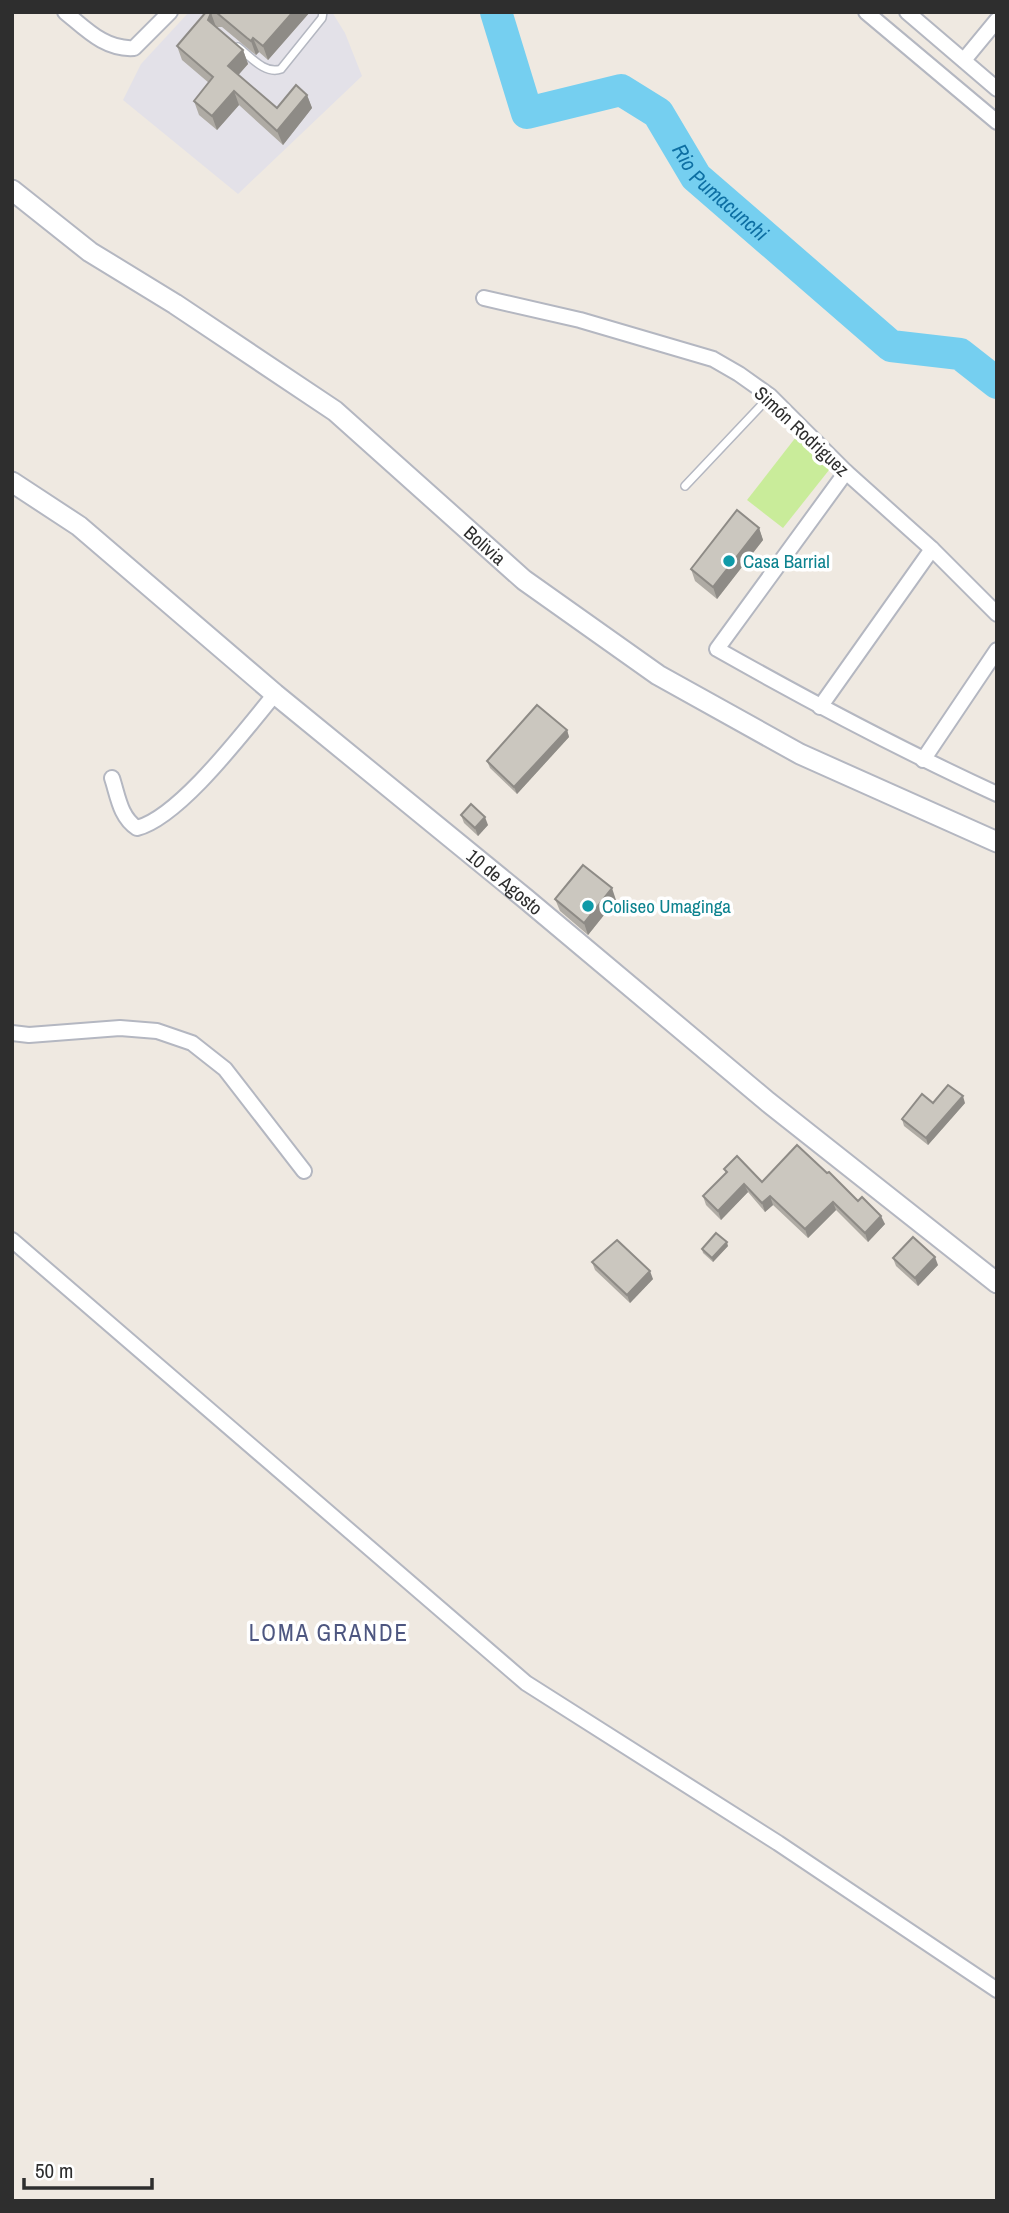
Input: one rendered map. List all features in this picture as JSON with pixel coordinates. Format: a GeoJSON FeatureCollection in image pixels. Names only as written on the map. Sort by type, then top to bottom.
{"type":"FeatureCollection","features":[{"type":"Feature","properties":{"kind":"street"},"geometry":{"type":"LineString","coordinates":[[65,12],[108,45],[122,48],[134,48],[170,12]]}},
{"type":"Feature","properties":{"kind":"street"},"geometry":{"type":"LineString","coordinates":[[866,12],[997,122]]}},
{"type":"Feature","properties":{"kind":"street"},"geometry":{"type":"LineString","coordinates":[[906,12],[997,89]]}},
{"type":"Feature","properties":{"kind":"street"},"geometry":{"type":"LineString","coordinates":[[964,60],[997,20]]}},
{"type":"Feature","properties":{"kind":"street","name":"Bolivia"},"geometry":{"type":"LineString","coordinates":[[12,190],[90,252],[175,304],[335,411],[524,580],[658,675],[800,754],[997,842]]}},
{"type":"Feature","properties":{"kind":"street","name":"Simón Rodriguez"},"geometry":{"type":"LineString","coordinates":[[484,298],[580,320],[713,359],[770,396],[846,472],[932,549],[997,614]]}},
{"type":"Feature","properties":{"kind":"street"},"geometry":{"type":"LineString","coordinates":[[846,472],[717,649],[820,707],[923,760],[997,794]]}},
{"type":"Feature","properties":{"kind":"street","name":"10 de Agosto"},"geometry":{"type":"LineString","coordinates":[[12,482],[79,526],[275,694],[768,1102],[997,1283]]}},
{"type":"Feature","properties":{"kind":"street"},"geometry":{"type":"LineString","coordinates":[[820,707],[932,549]]}},
{"type":"Feature","properties":{"kind":"street"},"geometry":{"type":"LineString","coordinates":[[923,760],[997,650]]}},
{"type":"Feature","properties":{"kind":"street"},"geometry":{"type":"LineString","coordinates":[[112,778],[122,813],[129,823],[136,828],[146,826],[194,789],[275,694]]}},
{"type":"Feature","properties":{"kind":"street"},"geometry":{"type":"LineString","coordinates":[[12,1033],[29,1035],[120,1028],[157,1031],[192,1043],[225,1069],[304,1171]]}},
{"type":"Feature","properties":{"kind":"street"},"geometry":{"type":"LineString","coordinates":[[12,1240],[526,1684],[778,1843],[997,1990]]}},
{"type":"Feature","properties":{"kind":"lane"},"geometry":{"type":"LineString","coordinates":[[228,39],[264,67],[275,71],[281,69],[322,18],[323,12]]}},
{"type":"Feature","properties":{"kind":"lane"},"geometry":{"type":"LineString","coordinates":[[685,486],[770,396]]}},
{"type":"Feature","properties":{"kind":"shaded area"},"geometry":{"type":"Polygon","coordinates":[[[189,12],[332,12],[345,33],[362,76],[238,194],[123,100],[141,64],[189,12]]]}},
{"type":"Feature","properties":{"kind":"green space"},"geometry":{"type":"Polygon","coordinates":[[[796,437],[833,465],[783,528],[747,500],[796,437]]]}},
{"type":"Feature","properties":{"kind":"building"},"geometry":{"type":"Polygon","coordinates":[[[206,12],[293,12],[263,46],[253,38],[251,41],[217,13],[211,13],[208,20],[243,50],[228,66],[277,108],[296,85],[307,95],[277,131],[234,91],[212,116],[194,101],[213,77],[177,46],[206,12]]]}},
{"type":"Feature","properties":{"kind":"building"},"geometry":{"type":"Polygon","coordinates":[[[737,510],[759,528],[713,587],[691,569],[737,510]]]}},
{"type":"Feature","properties":{"kind":"building"},"geometry":{"type":"Polygon","coordinates":[[[537,705],[567,730],[514,787],[487,761],[537,705]]]}},
{"type":"Feature","properties":{"kind":"building"},"geometry":{"type":"Polygon","coordinates":[[[471,804],[485,817],[475,828],[461,815],[471,804]]]}},
{"type":"Feature","properties":{"kind":"building"},"geometry":{"type":"Polygon","coordinates":[[[583,865],[612,888],[584,923],[555,899],[583,865]]]}},
{"type":"Feature","properties":{"kind":"building"},"geometry":{"type":"Polygon","coordinates":[[[948,1085],[963,1096],[926,1138],[902,1119],[922,1094],[933,1103],[948,1085]]]}},
{"type":"Feature","properties":{"kind":"building"},"geometry":{"type":"Polygon","coordinates":[[[797,1145],[858,1201],[862,1197],[881,1216],[865,1233],[833,1202],[805,1229],[770,1196],[762,1203],[744,1184],[718,1211],[703,1196],[727,1172],[724,1169],[737,1156],[762,1182],[797,1145]]]}},
{"type":"Feature","properties":{"kind":"building"},"geometry":{"type":"Polygon","coordinates":[[[716,1233],[727,1242],[712,1258],[702,1249],[716,1233]]]}},
{"type":"Feature","properties":{"kind":"building"},"geometry":{"type":"Polygon","coordinates":[[[913,1237],[935,1257],[915,1278],[893,1258],[913,1237]]]}},
{"type":"Feature","properties":{"kind":"building"},"geometry":{"type":"Polygon","coordinates":[[[617,1240],[650,1271],[627,1295],[592,1262],[617,1240]]]}},
{"type":"Feature","properties":{"kind":"waterway","name":"Rio Pumacunchi"},"geometry":{"type":"LineString","coordinates":[[496,12],[527,113],[621,90],[658,113],[696,177],[891,346],[960,354],[997,383]]}},
{"type":"Feature","properties":{"kind":"place","name":"Casa Barrial"},"geometry":{"type":"Point","coordinates":[729,561]}},
{"type":"Feature","properties":{"kind":"place","name":"Coliseo Umaginga"},"geometry":{"type":"Point","coordinates":[588,906]}},
{"type":"Feature","properties":{"kind":"district","name":"LOMA GRANDE"},"geometry":{"type":"Point","coordinates":[329,1633]}}]}
